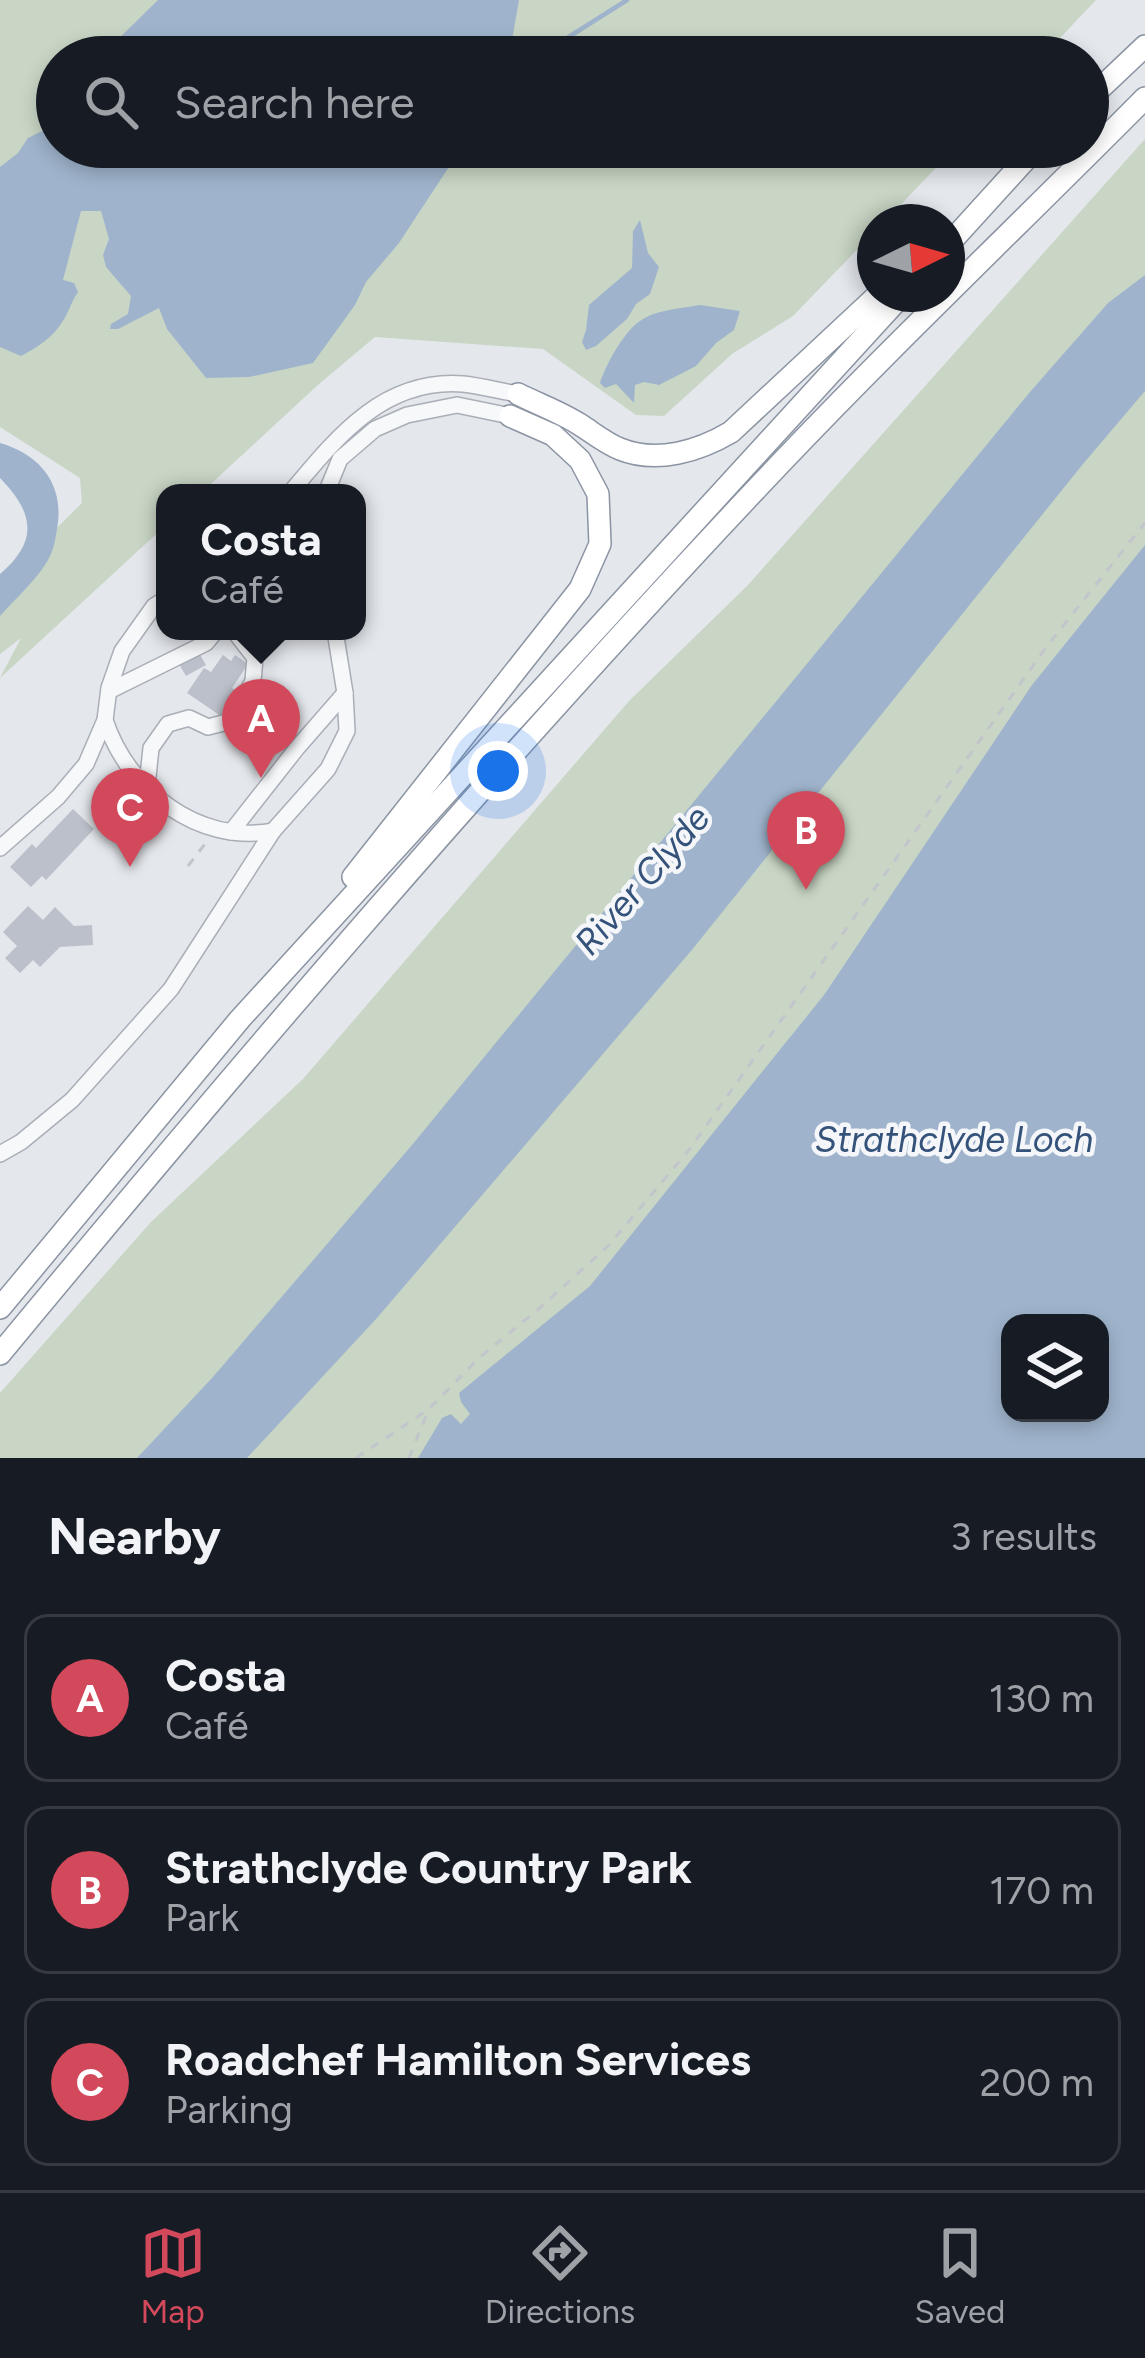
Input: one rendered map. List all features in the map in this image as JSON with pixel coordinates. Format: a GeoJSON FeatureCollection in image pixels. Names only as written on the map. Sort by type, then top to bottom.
{"type":"FeatureCollection","features":[{"type":"Feature","properties":{"kind":"highway"},"geometry":{"type":"LineString","coordinates":[[1109,80],[1145,46]]}},
{"type":"Feature","properties":{"kind":"highway"},"geometry":{"type":"LineString","coordinates":[[1109,134],[1145,98]]}},
{"type":"Feature","properties":{"kind":"highway"},"geometry":{"type":"LineString","coordinates":[[965,214],[1014,168]]}},
{"type":"Feature","properties":{"kind":"highway"},"geometry":{"type":"LineString","coordinates":[[965,226],[1018,168]]}},
{"type":"Feature","properties":{"kind":"highway"},"geometry":{"type":"LineString","coordinates":[[0,1354],[439,838],[645,610],[845,396],[1075,168]]}},
{"type":"Feature","properties":{"kind":"highway"},"geometry":{"type":"LineString","coordinates":[[518,394],[623,451],[677,454],[731,432],[860,312]]}},
{"type":"Feature","properties":{"kind":"highway"},"geometry":{"type":"LineString","coordinates":[[240,1019],[887,312]]}},
{"type":"Feature","properties":{"kind":"highway"},"geometry":{"type":"LineString","coordinates":[[0,1308],[240,1019],[580,589],[600,544],[598,494],[580,460],[553,435],[509,416]]}},
{"type":"Feature","properties":{"kind":"lane"},"geometry":{"type":"LineString","coordinates":[[297,484],[368,410],[402,392],[461,384],[518,394]]}},
{"type":"Feature","properties":{"kind":"lane"},"geometry":{"type":"LineString","coordinates":[[330,484],[340,459],[375,429],[407,415],[457,405],[509,416]]}},
{"type":"Feature","properties":{"kind":"lane"},"geometry":{"type":"LineString","coordinates":[[0,848],[86,764],[106,721],[109,691],[122,651],[156,605]]}},
{"type":"Feature","properties":{"kind":"lane"},"geometry":{"type":"LineString","coordinates":[[109,691],[208,640]]}},
{"type":"Feature","properties":{"kind":"lane"},"geometry":{"type":"LineString","coordinates":[[147,786],[151,748],[167,724],[188,718],[208,727],[231,722],[253,681],[255,658],[241,640]]}},
{"type":"Feature","properties":{"kind":"lane"},"geometry":{"type":"LineString","coordinates":[[0,1154],[72,1100],[171,989],[273,831],[328,769],[347,730],[336,640]]}},
{"type":"Feature","properties":{"kind":"lane"},"geometry":{"type":"LineString","coordinates":[[224,830],[345,693]]}},
{"type":"Feature","properties":{"kind":"lane"},"geometry":{"type":"LineString","coordinates":[[106,721],[123,760],[166,805],[189,821],[224,830],[273,831]]}},
{"type":"Feature","properties":{"kind":"path"},"geometry":{"type":"LineString","coordinates":[[356,1458],[429,1409],[478,1358],[609,1245],[688,1150],[1047,646],[1145,523]]}},
{"type":"Feature","properties":{"kind":"path"},"geometry":{"type":"LineString","coordinates":[[188,866],[224,830]]}},
{"type":"Feature","properties":{"kind":"path"},"geometry":{"type":"LineString","coordinates":[[409,1458],[429,1409]]}},
{"type":"Feature","properties":{"kind":"green space"},"geometry":{"type":"Polygon","coordinates":[[[0,0],[1096,0],[1062,36],[36,36],[36,168],[936,168],[901,204],[857,204],[857,250],[793,316],[732,354],[664,416],[636,415],[543,349],[375,337],[211,484],[156,484],[156,534],[0,678],[21,638],[0,654],[0,584],[82,503],[80,478],[0,427],[0,0]]]}},
{"type":"Feature","properties":{"kind":"green space"},"geometry":{"type":"Polygon","coordinates":[[[1145,139],[1145,1458],[0,1458],[0,1393],[151,1222],[303,1079],[629,701],[747,586],[1145,139]]]}},
{"type":"Feature","properties":{"kind":"water"},"geometry":{"type":"Polygon","coordinates":[[[158,0],[519,0],[513,36],[121,36],[158,0]]]}},
{"type":"Feature","properties":{"kind":"water"},"geometry":{"type":"Polygon","coordinates":[[[36,134],[36,168],[448,168],[313,363],[249,377],[206,378],[167,329],[159,308],[110,329],[128,314],[131,296],[106,267],[103,255],[109,239],[101,211],[81,211],[63,280],[74,283],[78,292],[59,327],[21,356],[0,347],[0,167],[36,134]]]}},
{"type":"Feature","properties":{"kind":"water"},"geometry":{"type":"Polygon","coordinates":[[[640,220],[648,253],[659,267],[650,294],[627,319],[586,350],[582,342],[589,305],[632,268],[633,231],[640,220]]]}},
{"type":"Feature","properties":{"kind":"water","name":"River Clyde"},"geometry":{"type":"Polygon","coordinates":[[[1145,275],[1145,391],[691,951],[377,1318],[247,1458],[137,1458],[412,1145],[1030,392],[1108,303],[1145,275]]]}},
{"type":"Feature","properties":{"kind":"water"},"geometry":{"type":"Polygon","coordinates":[[[700,305],[740,311],[734,330],[696,366],[659,385],[635,385],[634,403],[616,384],[605,388],[600,383],[617,348],[636,324],[655,313],[700,305]]]}},
{"type":"Feature","properties":{"kind":"water"},"geometry":{"type":"Polygon","coordinates":[[[0,443],[27,455],[47,474],[59,513],[48,561],[0,616],[0,574],[22,549],[27,526],[20,503],[0,478],[0,443]]]}},
{"type":"Feature","properties":{"kind":"water","name":"Strathclyde Loch"},"geometry":{"type":"Polygon","coordinates":[[[1145,545],[1145,1458],[418,1458],[442,1418],[451,1414],[461,1424],[470,1414],[459,1393],[590,1286],[824,995],[1032,685],[1145,545]]]}},
{"type":"Feature","properties":{"kind":"building"},"geometry":{"type":"Polygon","coordinates":[[[192,641],[206,665],[186,676],[172,652],[192,641]]]}},
{"type":"Feature","properties":{"kind":"building"},"geometry":{"type":"Polygon","coordinates":[[[223,655],[231,661],[235,655],[248,664],[230,699],[251,714],[240,729],[187,693],[204,668],[211,672],[223,655]]]}},
{"type":"Feature","properties":{"kind":"building"},"geometry":{"type":"Polygon","coordinates":[[[73,809],[94,829],[46,880],[42,876],[31,887],[10,867],[32,844],[36,848],[73,809]]]}},
{"type":"Feature","properties":{"kind":"building"},"geometry":{"type":"Polygon","coordinates":[[[28,906],[43,920],[55,907],[74,926],[92,925],[93,945],[60,947],[40,967],[33,960],[20,973],[5,958],[17,946],[3,932],[28,906]]]}},
{"type":"Feature","properties":{"kind":"waterway"},"geometry":{"type":"LineString","coordinates":[[570,36],[627,0]]}},
{"type":"Feature","properties":{"kind":"place","name":"Costa"},"geometry":{"type":"Point","coordinates":[261,778]}},
{"type":"Feature","properties":{"kind":"place","name":"Roadchef Hamilton Services"},"geometry":{"type":"Point","coordinates":[130,867]}},
{"type":"Feature","properties":{"kind":"place","name":"Strathclyde Country Park"},"geometry":{"type":"Point","coordinates":[806,890]}}]}
